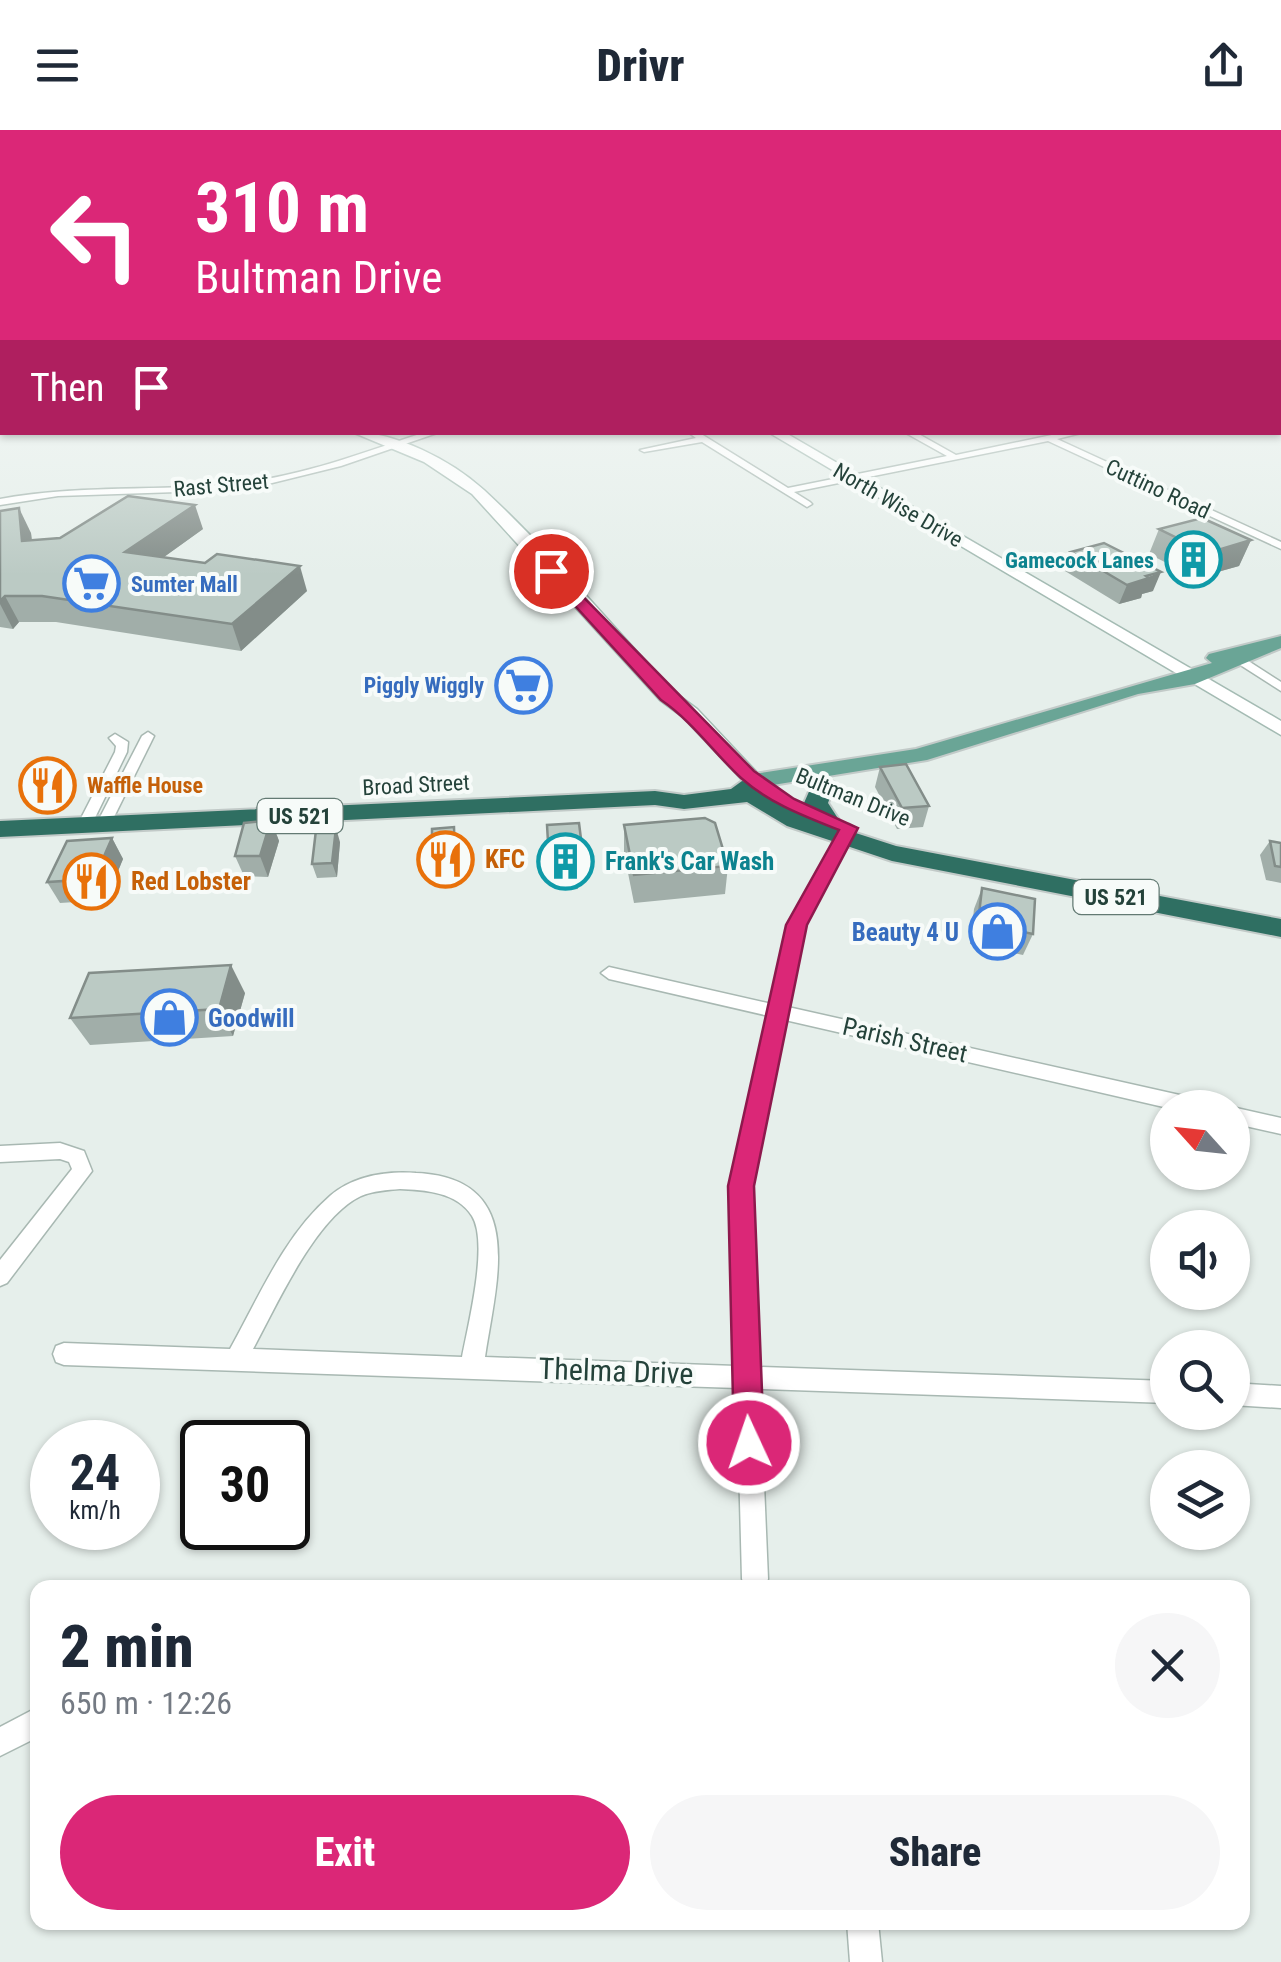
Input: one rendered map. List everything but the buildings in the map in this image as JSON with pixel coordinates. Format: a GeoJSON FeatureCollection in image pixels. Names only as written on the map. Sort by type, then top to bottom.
{"type":"FeatureCollection","features":[{"type":"Feature","properties":{"kind":"highway"},"geometry":{"type":"LineString","coordinates":[[823,783],[816,802],[840,829]]}},
{"type":"Feature","properties":{"kind":"highway","name":"Broad Street"},"geometry":{"type":"LineString","coordinates":[[654,798],[682,789],[752,787]]}},
{"type":"Feature","properties":{"kind":"highway","name":"Broad Street"},"geometry":{"type":"LineString","coordinates":[[0,830],[654,798],[691,801],[752,787]]}},
{"type":"Feature","properties":{"kind":"highway","name":"Bultman Drive"},"geometry":{"type":"LineString","coordinates":[[752,787],[794,821],[840,829]]}},
{"type":"Feature","properties":{"kind":"highway","name":"Bultman Drive"},"geometry":{"type":"LineString","coordinates":[[752,787],[892,853],[1281,928]]}},
{"type":"Feature","properties":{"kind":"highway","name":"US 521"},"geometry":{"type":"LineString","coordinates":[[691,801],[794,821]]}},
{"type":"Feature","properties":{"kind":"main road","name":"Broad Street"},"geometry":{"type":"LineString","coordinates":[[752,787],[823,783],[885,770],[903,759],[1136,688],[1160,686],[1184,672],[1222,667],[1235,657],[1281,642]]}},
{"type":"Feature","properties":{"kind":"main road","name":"Broad Street"},"geometry":{"type":"LineString","coordinates":[[752,787],[874,759],[903,759]]}},
{"type":"Feature","properties":{"kind":"street","name":"Bultman Drive"},"geometry":{"type":"LineString","coordinates":[[367,435],[449,470],[477,491],[678,706],[690,712],[752,787]]}},
{"type":"Feature","properties":{"kind":"street","name":"Rast Street"},"geometry":{"type":"LineString","coordinates":[[0,502],[53,494],[263,482],[334,468],[428,435]]}},
{"type":"Feature","properties":{"kind":"street"},"geometry":{"type":"LineString","coordinates":[[696,435],[807,504]]}},
{"type":"Feature","properties":{"kind":"street","name":"North Wise Drive"},"geometry":{"type":"LineString","coordinates":[[779,435],[1281,729]]}},
{"type":"Feature","properties":{"kind":"street"},"geometry":{"type":"LineString","coordinates":[[914,435],[952,456]]}},
{"type":"Feature","properties":{"kind":"street","name":"Cuttino Road"},"geometry":{"type":"LineString","coordinates":[[1042,435],[1281,546]]}},
{"type":"Feature","properties":{"kind":"street"},"geometry":{"type":"LineString","coordinates":[[786,492],[1067,435]]}},
{"type":"Feature","properties":{"kind":"street"},"geometry":{"type":"LineString","coordinates":[[644,450],[702,439]]}},
{"type":"Feature","properties":{"kind":"street"},"geometry":{"type":"LineString","coordinates":[[1235,657],[1281,687]]}},
{"type":"Feature","properties":{"kind":"street"},"geometry":{"type":"LineString","coordinates":[[94,825],[148,736]]}},
{"type":"Feature","properties":{"kind":"street"},"geometry":{"type":"LineString","coordinates":[[94,825],[123,745],[114,738]]}},
{"type":"Feature","properties":{"kind":"street"},"geometry":{"type":"LineString","coordinates":[[755,1579],[741,1186],[800,916],[840,829]]}},
{"type":"Feature","properties":{"kind":"street","name":"Parish Street"},"geometry":{"type":"LineString","coordinates":[[608,973],[1150,1096]]}},
{"type":"Feature","properties":{"kind":"street"},"geometry":{"type":"LineString","coordinates":[[1250,1118],[1281,1126]]}},
{"type":"Feature","properties":{"kind":"street"},"geometry":{"type":"LineString","coordinates":[[0,1154],[69,1152],[81,1163],[82,1171],[0,1276]]}},
{"type":"Feature","properties":{"kind":"street"},"geometry":{"type":"LineString","coordinates":[[236,1359],[310,1230],[328,1210],[362,1186],[402,1177],[445,1188],[471,1203],[488,1229],[472,1366]]}},
{"type":"Feature","properties":{"kind":"street","name":"Thelma Drive"},"geometry":{"type":"LineString","coordinates":[[64,1354],[1150,1391]]}},
{"type":"Feature","properties":{"kind":"street"},"geometry":{"type":"LineString","coordinates":[[1250,1395],[1281,1397]]}},
{"type":"Feature","properties":{"kind":"street"},"geometry":{"type":"LineString","coordinates":[[0,1742],[30,1725]]}},
{"type":"Feature","properties":{"kind":"street"},"geometry":{"type":"LineString","coordinates":[[863,1930],[866,1962]]}},
{"type":"Feature","properties":{"kind":"place","name":"Gamecock Lanes"},"geometry":{"type":"Point","coordinates":[1193,560]}},
{"type":"Feature","properties":{"kind":"place","name":"Sumter Mall"},"geometry":{"type":"Point","coordinates":[92,584]}},
{"type":"Feature","properties":{"kind":"place","name":"Piggly Wiggly"},"geometry":{"type":"Point","coordinates":[523,685]}},
{"type":"Feature","properties":{"kind":"place","name":"Waffle House"},"geometry":{"type":"Point","coordinates":[48,785]}},
{"type":"Feature","properties":{"kind":"place","name":"KFC"},"geometry":{"type":"Point","coordinates":[446,859]}},
{"type":"Feature","properties":{"kind":"place","name":"Frank's Car Wash"},"geometry":{"type":"Point","coordinates":[566,861]}},
{"type":"Feature","properties":{"kind":"place","name":"Red Lobster"},"geometry":{"type":"Point","coordinates":[92,881]}},
{"type":"Feature","properties":{"kind":"place","name":"Beauty 4 U"},"geometry":{"type":"Point","coordinates":[998,932]}},
{"type":"Feature","properties":{"kind":"place","name":"Goodwill"},"geometry":{"type":"Point","coordinates":[169,1018]}},
{"type":"Feature","properties":{"kind":"route"},"geometry":{"type":"LineString","coordinates":[[551,571],[667,696],[690,712],[748,775],[768,792],[849,828],[796,925],[741,1186],[749,1443]]}}]}
